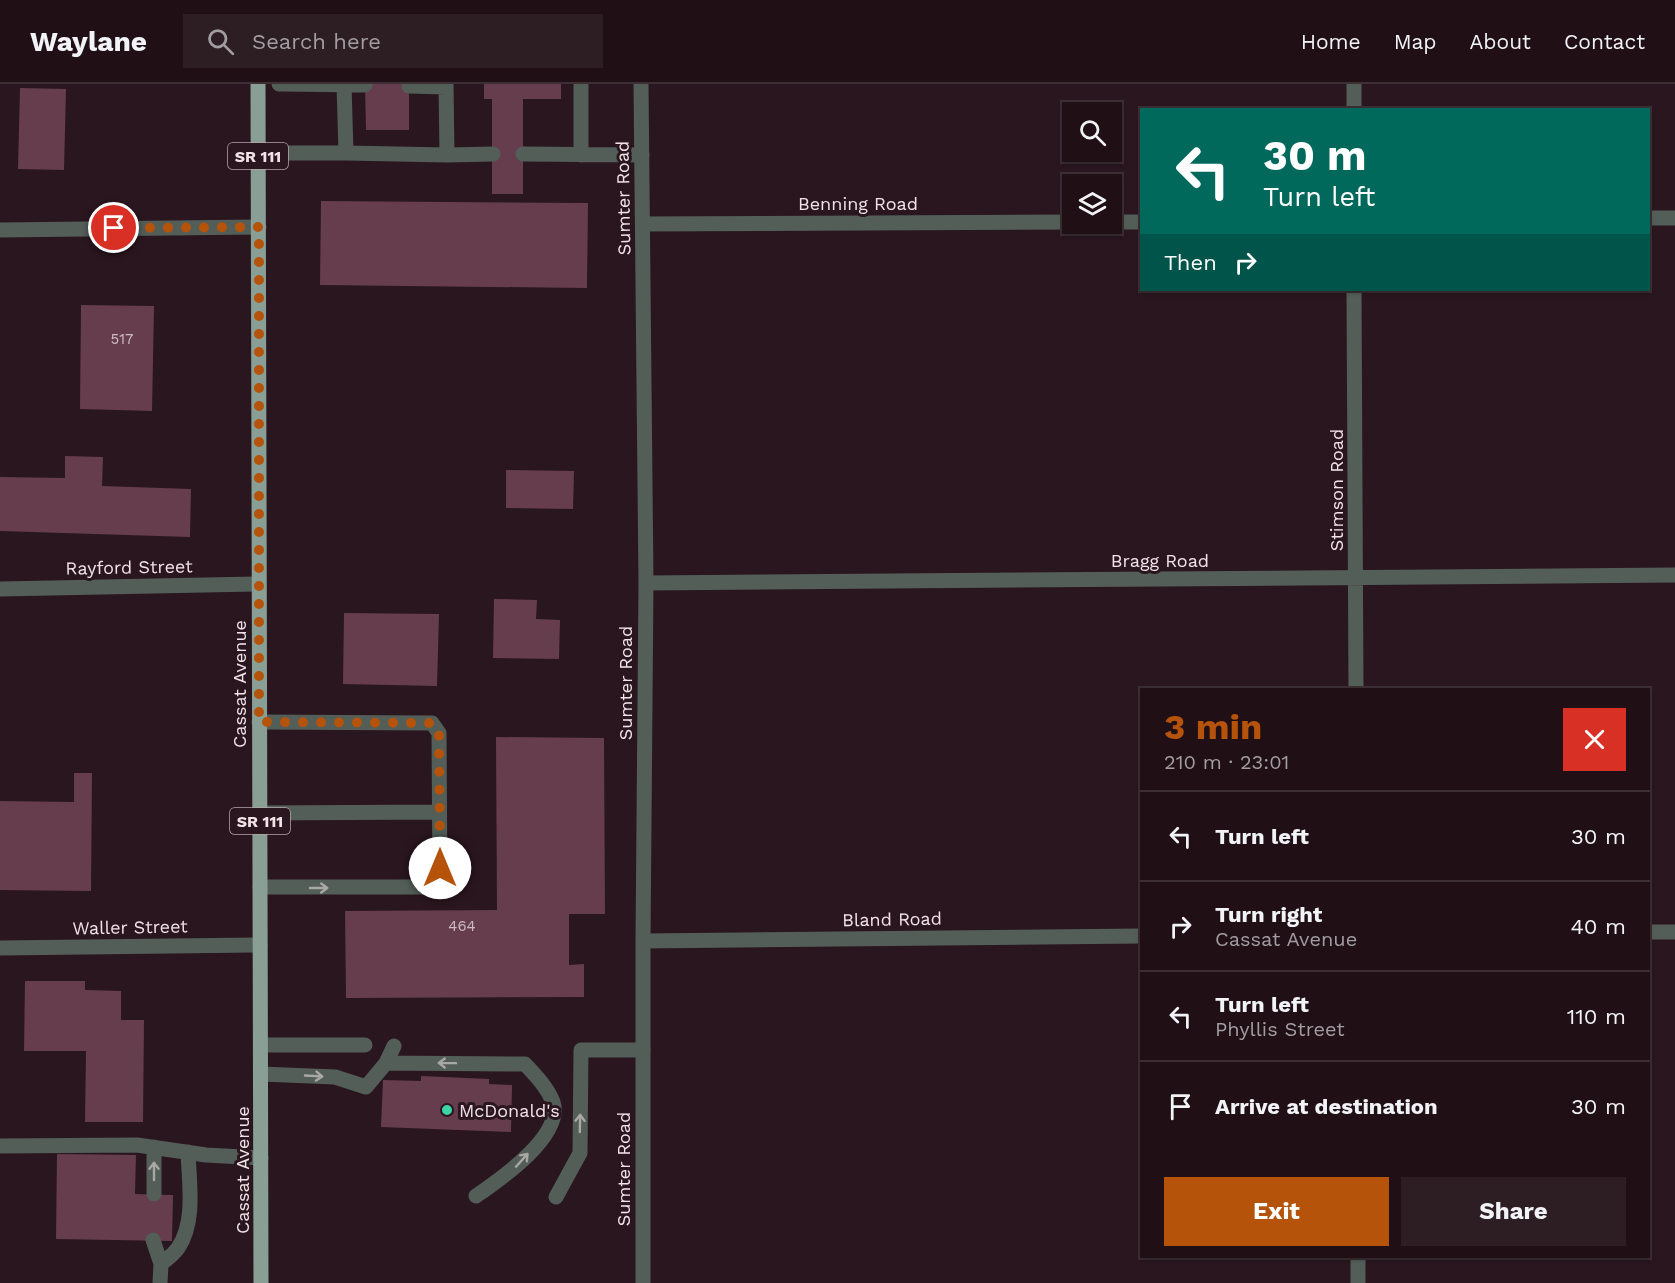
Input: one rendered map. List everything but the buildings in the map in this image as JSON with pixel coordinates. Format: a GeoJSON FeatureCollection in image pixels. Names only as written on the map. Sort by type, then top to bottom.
{"type":"FeatureCollection","features":[{"type":"Feature","properties":{"kind":"main road","name":"Cassat Avenue"},"geometry":{"type":"LineString","coordinates":[[258,84],[261,1283]]}},
{"type":"Feature","properties":{"kind":"street"},"geometry":{"type":"LineString","coordinates":[[279,84],[365,85]]}},
{"type":"Feature","properties":{"kind":"street"},"geometry":{"type":"LineString","coordinates":[[344,84],[346,153]]}},
{"type":"Feature","properties":{"kind":"street"},"geometry":{"type":"LineString","coordinates":[[581,84],[581,155]]}},
{"type":"Feature","properties":{"kind":"street","name":"Sumter Road"},"geometry":{"type":"LineString","coordinates":[[641,84],[645,583],[643,1283]]}},
{"type":"Feature","properties":{"kind":"street"},"geometry":{"type":"LineString","coordinates":[[1354,84],[1354,108]]}},
{"type":"Feature","properties":{"kind":"street"},"geometry":{"type":"LineString","coordinates":[[409,86],[446,86],[447,155]]}},
{"type":"Feature","properties":{"kind":"street"},"geometry":{"type":"LineString","coordinates":[[258,153],[493,154]]}},
{"type":"Feature","properties":{"kind":"street"},"geometry":{"type":"LineString","coordinates":[[523,154],[642,155]]}},
{"type":"Feature","properties":{"kind":"street"},"geometry":{"type":"LineString","coordinates":[[1650,218],[1675,218]]}},
{"type":"Feature","properties":{"kind":"street","name":"Benning Road"},"geometry":{"type":"LineString","coordinates":[[643,224],[1062,222]]}},
{"type":"Feature","properties":{"kind":"street"},"geometry":{"type":"LineString","coordinates":[[1122,222],[1140,222]]}},
{"type":"Feature","properties":{"kind":"street"},"geometry":{"type":"LineString","coordinates":[[0,230],[259,227]]}},
{"type":"Feature","properties":{"kind":"street","name":"Stimson Road"},"geometry":{"type":"LineString","coordinates":[[1354,291],[1356,688]]}},
{"type":"Feature","properties":{"kind":"street","name":"Bragg Road"},"geometry":{"type":"LineString","coordinates":[[645,583],[1675,575]]}},
{"type":"Feature","properties":{"kind":"street","name":"Rayford Street"},"geometry":{"type":"LineString","coordinates":[[0,589],[258,584]]}},
{"type":"Feature","properties":{"kind":"street"},"geometry":{"type":"LineString","coordinates":[[259,722],[432,723],[439,733],[440,887],[260,887]]}},
{"type":"Feature","properties":{"kind":"street"},"geometry":{"type":"LineString","coordinates":[[260,813],[439,812]]}},
{"type":"Feature","properties":{"kind":"street"},"geometry":{"type":"LineString","coordinates":[[1650,932],[1675,932]]}},
{"type":"Feature","properties":{"kind":"street","name":"Bland Road"},"geometry":{"type":"LineString","coordinates":[[643,941],[1140,936]]}},
{"type":"Feature","properties":{"kind":"street","name":"Waller Street"},"geometry":{"type":"LineString","coordinates":[[0,948],[260,945]]}},
{"type":"Feature","properties":{"kind":"street"},"geometry":{"type":"LineString","coordinates":[[261,1045],[365,1045]]}},
{"type":"Feature","properties":{"kind":"street"},"geometry":{"type":"LineString","coordinates":[[261,1074],[335,1077],[366,1087],[386,1063],[394,1046]]}},
{"type":"Feature","properties":{"kind":"street"},"geometry":{"type":"LineString","coordinates":[[556,1197],[580,1153],[581,1050],[643,1050]]}},
{"type":"Feature","properties":{"kind":"street"},"geometry":{"type":"LineString","coordinates":[[386,1063],[525,1064],[545,1086],[554,1104],[553,1119],[547,1132],[511,1172],[476,1196]]}},
{"type":"Feature","properties":{"kind":"street"},"geometry":{"type":"LineString","coordinates":[[0,1146],[137,1145],[206,1155],[261,1158]]}},
{"type":"Feature","properties":{"kind":"street"},"geometry":{"type":"LineString","coordinates":[[154,1147],[154,1194]]}},
{"type":"Feature","properties":{"kind":"street"},"geometry":{"type":"LineString","coordinates":[[161,1264],[177,1250],[184,1237],[189,1215],[188,1152]]}},
{"type":"Feature","properties":{"kind":"street"},"geometry":{"type":"LineString","coordinates":[[153,1240],[161,1264],[160,1283]]}},
{"type":"Feature","properties":{"kind":"street"},"geometry":{"type":"LineString","coordinates":[[1358,1258],[1358,1283]]}},
{"type":"Feature","properties":{"kind":"place","name":"McDonald's"},"geometry":{"type":"Point","coordinates":[447,1110]}},
{"type":"Feature","properties":{"kind":"route"},"geometry":{"type":"LineString","coordinates":[[114,228],[259,227],[259,722],[432,723],[439,733],[440,868]]}}]}
